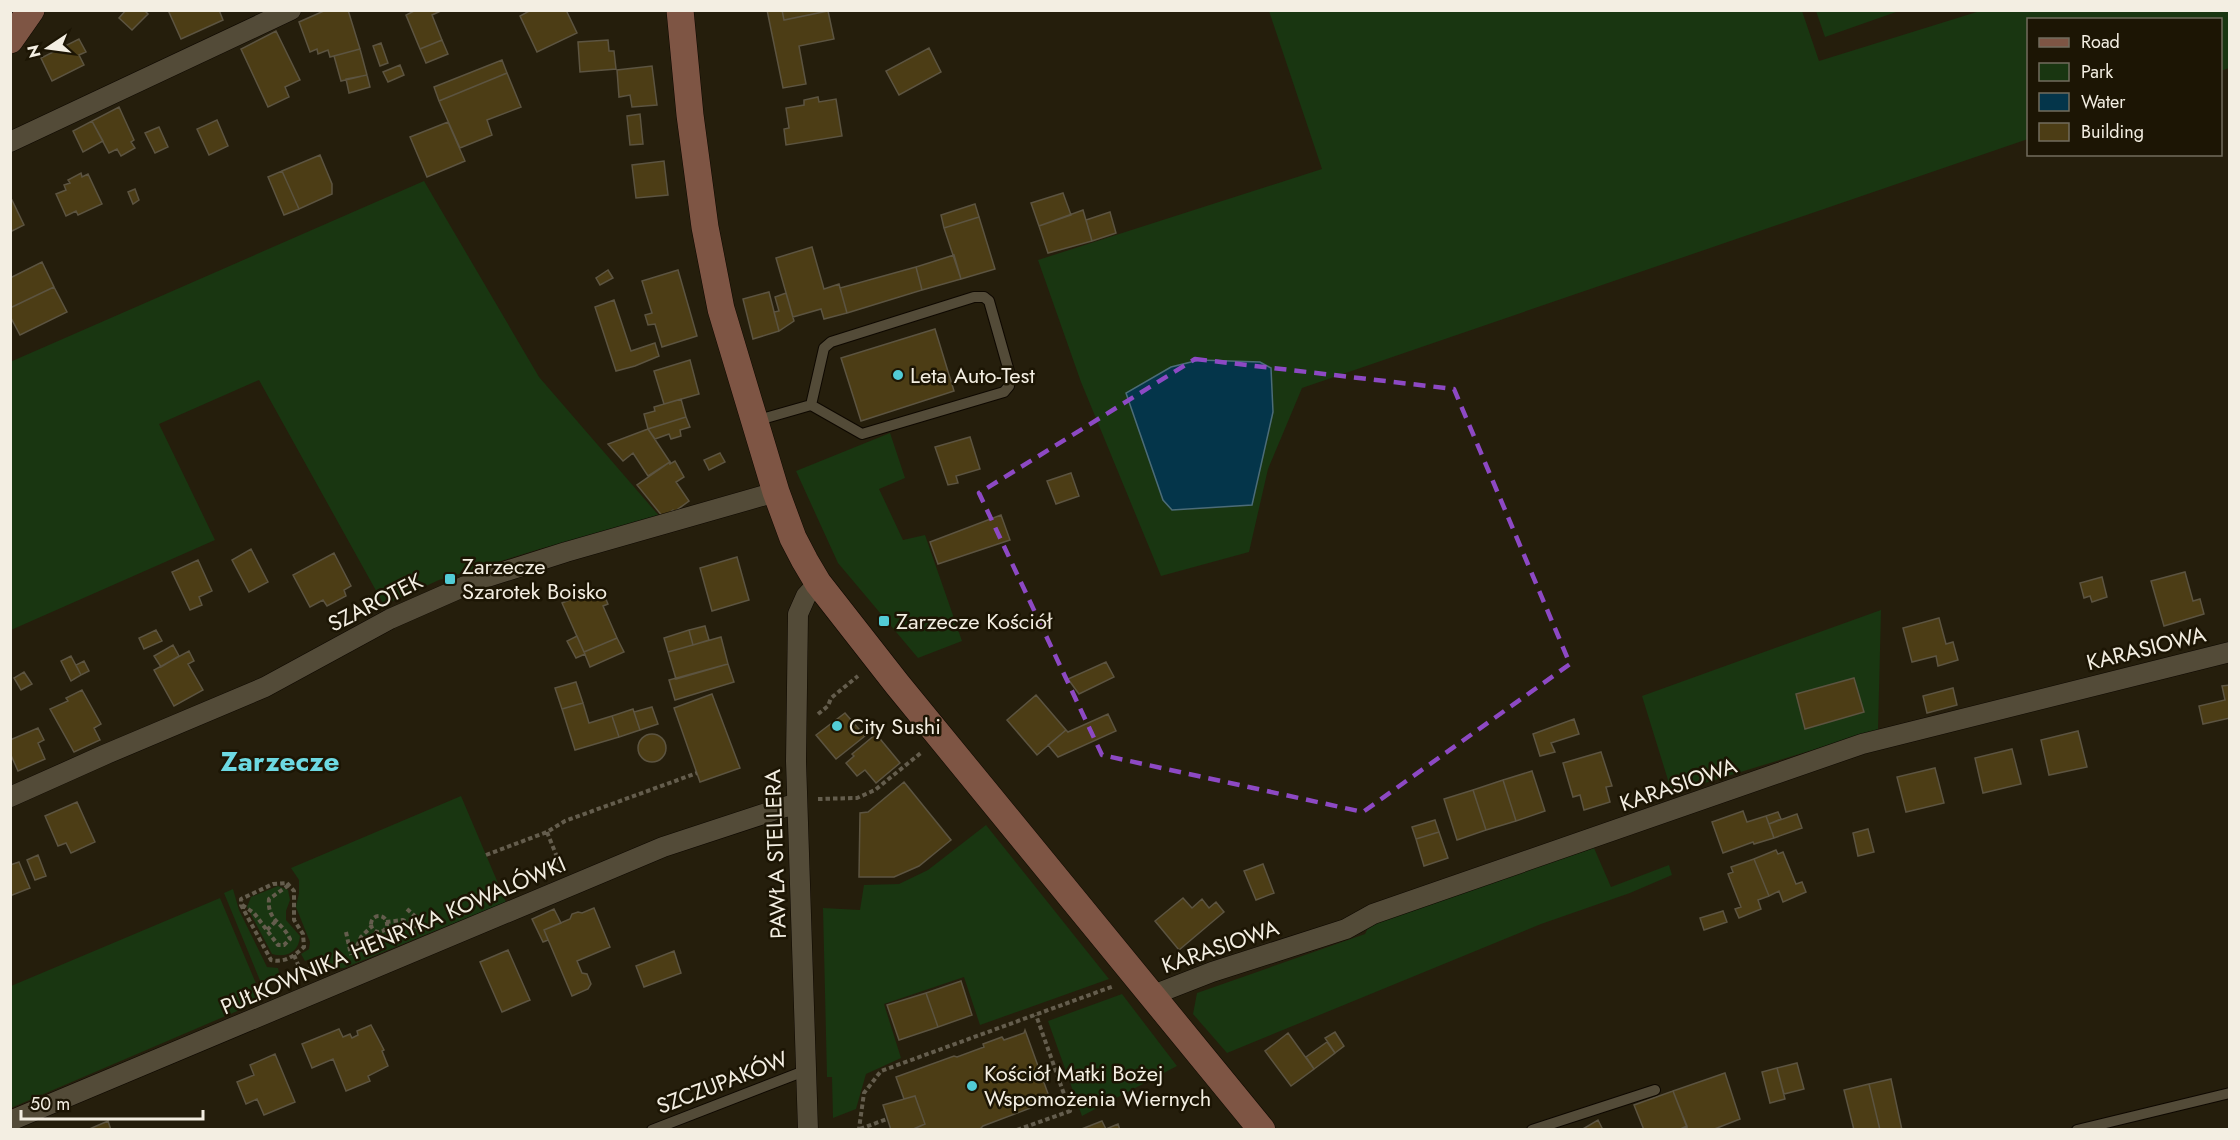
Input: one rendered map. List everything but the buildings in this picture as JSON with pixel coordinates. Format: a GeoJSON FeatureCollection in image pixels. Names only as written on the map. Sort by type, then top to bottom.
{"type":"FeatureCollection","features":[{"type":"Feature","properties":{"kind":"street"},"geometry":{"type":"LineString","coordinates":[[10,40],[30,10]]}},
{"type":"Feature","properties":{"kind":"street"},"geometry":{"type":"LineString","coordinates":[[10,142],[291,10]]}},
{"type":"Feature","properties":{"kind":"street"},"geometry":{"type":"LineString","coordinates":[[680,10],[690,116],[707,239],[721,309],[776,492],[793,538],[818,583],[962,765],[1262,1130]]}},
{"type":"Feature","properties":{"kind":"street","name":"SZAROTEK"},"geometry":{"type":"LineString","coordinates":[[10,797],[265,687],[390,619],[481,579],[566,552],[776,492]]}},
{"type":"Feature","properties":{"kind":"street","name":"PAWŁA STELLERA"},"geometry":{"type":"LineString","coordinates":[[808,1130],[804,801],[796,761],[798,614],[806,596],[818,583]]}},
{"type":"Feature","properties":{"kind":"street","name":"KARASIOWA"},"geometry":{"type":"LineString","coordinates":[[1153,995],[1212,972],[1346,929],[1373,914],[1862,744],[2229,652]]}},
{"type":"Feature","properties":{"kind":"street","name":"PUŁKOWNIKA HENRYKA KOWALÓWKI"},"geometry":{"type":"LineString","coordinates":[[10,1121],[663,847],[804,801]]}},
{"type":"Feature","properties":{"kind":"lane"},"geometry":{"type":"LineString","coordinates":[[755,421],[811,405],[862,434],[1004,392],[1009,386],[1010,375],[989,301],[984,297],[974,297],[831,342],[824,348],[811,405]]}},
{"type":"Feature","properties":{"kind":"lane","name":"SZCZUPAKÓW"},"geometry":{"type":"LineString","coordinates":[[652,1130],[807,1070]]}},
{"type":"Feature","properties":{"kind":"lane"},"geometry":{"type":"LineString","coordinates":[[1532,1130],[1655,1090]]}},
{"type":"Feature","properties":{"kind":"lane"},"geometry":{"type":"LineString","coordinates":[[2077,1130],[2229,1093]]}},
{"type":"Feature","properties":{"kind":"path"},"geometry":{"type":"LineString","coordinates":[[804,801],[857,798],[875,790],[925,749]]}},
{"type":"Feature","properties":{"kind":"path"},"geometry":{"type":"LineString","coordinates":[[486,855],[547,832],[565,821],[697,773]]}},
{"type":"Feature","properties":{"kind":"path"},"geometry":{"type":"LineString","coordinates":[[547,832],[568,888]]}},
{"type":"Feature","properties":{"kind":"path"},"geometry":{"type":"LineString","coordinates":[[287,883],[294,891],[294,920],[303,934],[304,947],[294,956],[281,962],[272,960],[241,905],[241,899],[273,884],[287,883]]}},
{"type":"Feature","properties":{"kind":"path"},"geometry":{"type":"LineString","coordinates":[[241,905],[254,913],[278,945],[284,945],[290,939],[285,929],[270,916],[268,908],[269,899],[289,885]]}},
{"type":"Feature","properties":{"kind":"path"},"geometry":{"type":"LineString","coordinates":[[407,909],[418,919],[414,924]]}},
{"type":"Feature","properties":{"kind":"path"},"geometry":{"type":"LineString","coordinates":[[380,916],[386,920],[384,930],[378,932],[372,928],[371,923],[375,917],[380,916]]}},
{"type":"Feature","properties":{"kind":"path"},"geometry":{"type":"LineString","coordinates":[[267,930],[276,921]]}},
{"type":"Feature","properties":{"kind":"path"},"geometry":{"type":"LineString","coordinates":[[346,932],[352,958]]}},
{"type":"Feature","properties":{"kind":"path"},"geometry":{"type":"LineString","coordinates":[[887,1119],[859,1129],[864,1094],[882,1071],[1122,983]]}},
{"type":"Feature","properties":{"kind":"path"},"geometry":{"type":"LineString","coordinates":[[1017,1130],[1070,1111],[1036,1015]]}},
{"type":"Feature","properties":{"kind":"highlighted area"},"geometry":{"type":"Polygon","coordinates":[[[1195,359],[1454,389],[1570,664],[1363,812],[1102,755],[979,493],[1195,359]]]}},
{"type":"Feature","properties":{"kind":"green space"},"geometry":{"type":"Polygon","coordinates":[[[1816,10],[1899,11],[1825,37],[1816,10]]]}},
{"type":"Feature","properties":{"kind":"green space"},"geometry":{"type":"Polygon","coordinates":[[[1269,11],[1802,11],[1819,61],[1980,11],[2229,11],[2229,68],[2222,71],[2222,18],[2027,18],[2027,139],[1302,388],[1268,469],[1249,552],[1161,576],[1081,382],[1038,260],[1322,169],[1269,11]]]}},
{"type":"Feature","properties":{"kind":"green space"},"geometry":{"type":"Polygon","coordinates":[[[424,181],[539,377],[661,518],[543,548],[439,580],[384,605],[259,380],[159,424],[215,540],[11,630],[10,362],[424,181]]]}},
{"type":"Feature","properties":{"kind":"green space"},"geometry":{"type":"Polygon","coordinates":[[[890,433],[905,478],[879,489],[903,540],[925,535],[962,641],[918,658],[838,563],[796,471],[890,433]]]}},
{"type":"Feature","properties":{"kind":"green space"},"geometry":{"type":"Polygon","coordinates":[[[1881,610],[1878,730],[1672,793],[1642,696],[1881,610]]]}},
{"type":"Feature","properties":{"kind":"green space"},"geometry":{"type":"Polygon","coordinates":[[[461,796],[506,902],[344,968],[323,969],[318,956],[305,961],[301,954],[309,949],[310,942],[296,907],[299,880],[291,868],[461,796]]]}},
{"type":"Feature","properties":{"kind":"green space"},"geometry":{"type":"Polygon","coordinates":[[[986,825],[1109,979],[980,1025],[964,977],[884,1004],[901,1058],[866,1074],[856,1109],[833,1118],[832,1077],[827,1077],[823,908],[860,910],[864,885],[899,884],[928,870],[986,825]]]}},
{"type":"Feature","properties":{"kind":"green space"},"geometry":{"type":"Polygon","coordinates":[[[1594,848],[1611,887],[1669,865],[1672,875],[1630,893],[1541,924],[1227,1053],[1193,1014],[1197,993],[1365,934],[1371,922],[1594,848]]]}},
{"type":"Feature","properties":{"kind":"green space"},"geometry":{"type":"Polygon","coordinates":[[[278,886],[288,890],[290,900],[286,920],[300,936],[295,950],[283,955],[272,954],[247,907],[251,897],[278,886]]]}},
{"type":"Feature","properties":{"kind":"green space"},"geometry":{"type":"Polygon","coordinates":[[[233,889],[239,910],[267,967],[278,968],[279,973],[261,983],[224,893],[233,889]]]}},
{"type":"Feature","properties":{"kind":"green space"},"geometry":{"type":"Polygon","coordinates":[[[220,898],[263,1000],[11,1108],[11,986],[220,898]]]}},
{"type":"Feature","properties":{"kind":"green space"},"geometry":{"type":"Polygon","coordinates":[[[1122,994],[1177,1066],[1082,1116],[1048,1021],[1122,994]]]}},
{"type":"Feature","properties":{"kind":"water"},"geometry":{"type":"Polygon","coordinates":[[[1199,360],[1260,362],[1271,368],[1273,412],[1252,505],[1172,510],[1163,500],[1126,393],[1171,367],[1199,360]]]}},
{"type":"Feature","properties":{"kind":"place","name":"Leta Auto-Test"},"geometry":{"type":"Point","coordinates":[898,375]}},
{"type":"Feature","properties":{"kind":"place","name":"Zarzecze Szarotek Boisko"},"geometry":{"type":"Point","coordinates":[450,579]}},
{"type":"Feature","properties":{"kind":"place","name":"Zarzecze Kościół"},"geometry":{"type":"Point","coordinates":[884,621]}},
{"type":"Feature","properties":{"kind":"place","name":"City Sushi"},"geometry":{"type":"Point","coordinates":[837,726]}},
{"type":"Feature","properties":{"kind":"place","name":"Kościół Matki Bożej Wspomożenia Wiernych"},"geometry":{"type":"Point","coordinates":[972,1086]}},
{"type":"Feature","properties":{"kind":"district","name":"Zarzecze"},"geometry":{"type":"Point","coordinates":[280,761]}}]}
